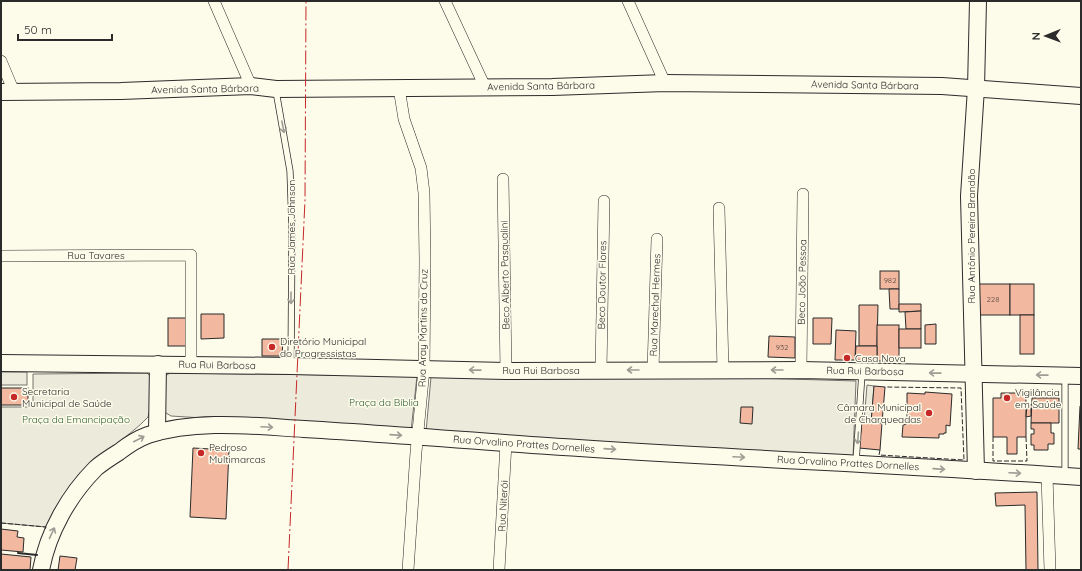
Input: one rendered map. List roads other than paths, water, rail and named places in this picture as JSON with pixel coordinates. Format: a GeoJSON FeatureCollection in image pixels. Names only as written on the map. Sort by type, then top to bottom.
{"type":"FeatureCollection","features":[{"type":"Feature","properties":{"kind":"street"},"geometry":{"type":"LineString","coordinates":[[214,1],[251,86]]}},
{"type":"Feature","properties":{"kind":"street"},"geometry":{"type":"LineString","coordinates":[[445,1],[484,87]]}},
{"type":"Feature","properties":{"kind":"street"},"geometry":{"type":"LineString","coordinates":[[628,1],[665,83]]}},
{"type":"Feature","properties":{"kind":"street","name":"Rua Antônio Pereira Brandão"},"geometry":{"type":"LineString","coordinates":[[976,471],[969,196],[976,88],[978,1]]}},
{"type":"Feature","properties":{"kind":"street"},"geometry":{"type":"LineString","coordinates":[[1,61],[8,92]]}},
{"type":"Feature","properties":{"kind":"street","name":"Avenida Santa Bárbara"},"geometry":{"type":"LineString","coordinates":[[8,92],[120,91],[251,86],[276,89],[552,87],[665,83],[942,86],[1081,96]]}},
{"type":"Feature","properties":{"kind":"street","name":"Rua Aray Martins da Cruz"},"geometry":{"type":"LineString","coordinates":[[399,88],[404,119],[421,168],[424,193],[424,369],[417,437],[408,570]]}},
{"type":"Feature","properties":{"kind":"street","name":"Beco Alberto Pasqualini"},"geometry":{"type":"LineString","coordinates":[[503,179],[506,371]]}},
{"type":"Feature","properties":{"kind":"street","name":"Beco João Pessoa"},"geometry":{"type":"LineString","coordinates":[[801,370],[803,194]]}},
{"type":"Feature","properties":{"kind":"street","name":"Beco Doutor Flores"},"geometry":{"type":"LineString","coordinates":[[601,370],[604,201]]}},
{"type":"Feature","properties":{"kind":"street"},"geometry":{"type":"LineString","coordinates":[[719,208],[723,370]]}},
{"type":"Feature","properties":{"kind":"street","name":"Rua Marechal Hermes"},"geometry":{"type":"LineString","coordinates":[[653,370],[657,239]]}},
{"type":"Feature","properties":{"kind":"street","name":"Rua Tavares"},"geometry":{"type":"LineString","coordinates":[[1,256],[191,255],[192,365]]}},
{"type":"Feature","properties":{"kind":"street","name":"Rua Rui Barbosa"},"geometry":{"type":"LineString","coordinates":[[1,363],[291,366],[506,371],[801,370],[1081,376]]}},
{"type":"Feature","properties":{"kind":"street"},"geometry":{"type":"LineString","coordinates":[[157,432],[158,364]]}},
{"type":"Feature","properties":{"kind":"street","name":"Rua Orvalino Prattes Dornelles"},"geometry":{"type":"LineString","coordinates":[[41,570],[46,547],[52,531],[64,510],[88,477],[104,462],[132,443],[157,432],[207,425],[260,426],[506,443],[1081,477]]}},
{"type":"Feature","properties":{"kind":"street","name":"Rua Niterói"},"geometry":{"type":"LineString","coordinates":[[499,570],[506,443]]}},
{"type":"Feature","properties":{"kind":"street"},"geometry":{"type":"LineString","coordinates":[[1047,475],[1050,570]]}},
{"type":"Feature","properties":{"kind":"lane","name":"Rua James Johnson"},"geometry":{"type":"LineString","coordinates":[[276,89],[290,171],[292,221],[291,366]]}},
{"type":"Feature","properties":{"kind":"lane"},"geometry":{"type":"LineString","coordinates":[[856,464],[862,371]]}},
{"type":"Feature","properties":{"kind":"lane"},"geometry":{"type":"LineString","coordinates":[[1065,376],[1065,476]]}},
{"type":"Feature","properties":{"kind":"place","name":"Diretório Municipal do Progressistas"},"geometry":{"type":"Point","coordinates":[272,347]}},
{"type":"Feature","properties":{"kind":"place","name":"Casa Nova"},"geometry":{"type":"Point","coordinates":[847,358]}},
{"type":"Feature","properties":{"kind":"place","name":"Secretaria Municipal de Saúde"},"geometry":{"type":"Point","coordinates":[14,397]}},
{"type":"Feature","properties":{"kind":"place","name":"Vigilância em Saúde"},"geometry":{"type":"Point","coordinates":[1007,398]}},
{"type":"Feature","properties":{"kind":"place","name":"Câmara Municipal de Charqueadas"},"geometry":{"type":"Point","coordinates":[929,413]}},
{"type":"Feature","properties":{"kind":"place","name":"Pedroso Multimarcas"},"geometry":{"type":"Point","coordinates":[201,453]}},
{"type":"Feature","properties":{"kind":"park label","name":"Praça da Bíblia"},"geometry":{"type":"Point","coordinates":[384,402]}},
{"type":"Feature","properties":{"kind":"park label","name":"Praça da Emancipação"},"geometry":{"type":"Point","coordinates":[76,419]}}]}
